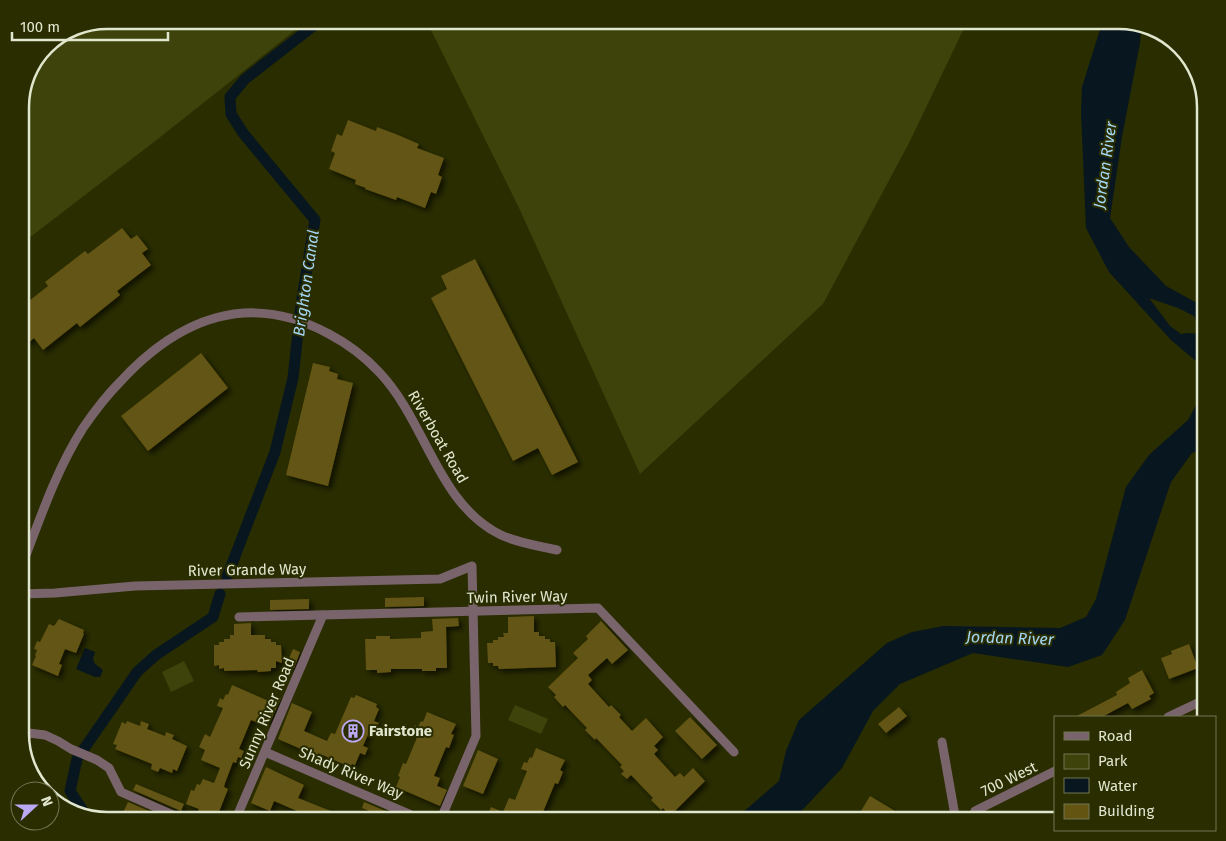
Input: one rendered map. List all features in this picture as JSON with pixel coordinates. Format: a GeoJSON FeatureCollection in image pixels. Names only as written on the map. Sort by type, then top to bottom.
{"type":"FeatureCollection","features":[{"type":"Feature","properties":{"kind":"street","name":"Riverboat Road"},"geometry":{"type":"LineString","coordinates":[[29,548],[55,481],[72,447],[98,408],[140,362],[182,331],[215,318],[252,313],[292,318],[343,342],[362,355],[379,372],[404,403],[450,488],[471,516],[501,535],[557,550]]}},
{"type":"Feature","properties":{"kind":"street","name":"River Grande Way"},"geometry":{"type":"LineString","coordinates":[[29,594],[135,586],[440,579],[472,566],[473,612]]}},
{"type":"Feature","properties":{"kind":"street","name":"Twin River Way"},"geometry":{"type":"LineString","coordinates":[[239,617],[598,608],[734,752]]}},
{"type":"Feature","properties":{"kind":"street"},"geometry":{"type":"LineString","coordinates":[[444,812],[476,736],[473,612]]}},
{"type":"Feature","properties":{"kind":"street","name":"Sunny River Road"},"geometry":{"type":"LineString","coordinates":[[239,812],[323,615]]}},
{"type":"Feature","properties":{"kind":"street"},"geometry":{"type":"LineString","coordinates":[[1170,716],[1197,703]]}},
{"type":"Feature","properties":{"kind":"street"},"geometry":{"type":"LineString","coordinates":[[29,733],[45,735],[71,750],[97,760],[109,768],[121,792],[167,812]]}},
{"type":"Feature","properties":{"kind":"street"},"geometry":{"type":"LineString","coordinates":[[942,742],[954,812]]}},
{"type":"Feature","properties":{"kind":"street","name":"Shady River Way"},"geometry":{"type":"LineString","coordinates":[[265,752],[404,812]]}},
{"type":"Feature","properties":{"kind":"street","name":"700 West"},"geometry":{"type":"LineString","coordinates":[[976,810],[1054,772]]}},
{"type":"Feature","properties":{"kind":"green space"},"geometry":{"type":"Polygon","coordinates":[[[107,29],[297,29],[29,238],[30,92],[42,64],[64,42],[92,30],[107,29]]]}},
{"type":"Feature","properties":{"kind":"green space"},"geometry":{"type":"Polygon","coordinates":[[[430,29],[964,29],[909,143],[823,304],[640,474],[519,208],[430,29]]]}},
{"type":"Feature","properties":{"kind":"green space"},"geometry":{"type":"Polygon","coordinates":[[[184,661],[194,681],[171,692],[162,672],[184,661]]]}},
{"type":"Feature","properties":{"kind":"green space"},"geometry":{"type":"Polygon","coordinates":[[[515,705],[548,719],[541,734],[508,720],[515,705]]]}},
{"type":"Feature","properties":{"kind":"water","name":"Jordan River"},"geometry":{"type":"Polygon","coordinates":[[[1100,29],[1129,29],[1141,32],[1110,218],[1129,247],[1166,286],[1197,303],[1197,323],[1194,316],[1149,298],[1170,326],[1181,334],[1197,334],[1197,362],[1171,340],[1109,272],[1086,228],[1081,112],[1082,87],[1100,29]]]}},
{"type":"Feature","properties":{"kind":"water","name":"Jordan River"},"geometry":{"type":"Polygon","coordinates":[[[1197,405],[1197,451],[1192,453],[1171,482],[1125,620],[1102,655],[1068,667],[973,653],[900,684],[873,711],[842,768],[800,812],[743,812],[779,781],[786,751],[799,720],[887,643],[912,632],[944,626],[1060,628],[1086,617],[1096,599],[1126,487],[1149,455],[1188,420],[1197,405]]]}},
{"type":"Feature","properties":{"kind":"water"},"geometry":{"type":"Polygon","coordinates":[[[85,648],[95,652],[93,659],[95,664],[103,670],[100,677],[95,677],[76,669],[85,648]]]}},
{"type":"Feature","properties":{"kind":"building"},"geometry":{"type":"Polygon","coordinates":[[[348,120],[376,131],[377,127],[398,135],[419,144],[417,148],[444,158],[438,175],[442,177],[436,194],[431,192],[425,208],[397,197],[396,200],[365,189],[355,184],[356,180],[329,169],[335,153],[331,151],[337,134],[342,136],[348,120]]]}},
{"type":"Feature","properties":{"kind":"building"},"geometry":{"type":"Polygon","coordinates":[[[122,228],[131,239],[137,235],[148,249],[142,253],[151,265],[117,291],[120,295],[80,327],[77,323],[43,350],[34,338],[29,342],[29,301],[48,286],[45,282],[85,251],[88,254],[122,228]]]}},
{"type":"Feature","properties":{"kind":"building"},"geometry":{"type":"Polygon","coordinates":[[[475,259],[578,462],[552,475],[538,448],[513,461],[431,298],[447,289],[441,276],[475,259]]]}},
{"type":"Feature","properties":{"kind":"building"},"geometry":{"type":"Polygon","coordinates":[[[201,353],[228,388],[148,451],[121,416],[201,353]]]}},
{"type":"Feature","properties":{"kind":"building"},"geometry":{"type":"Polygon","coordinates":[[[313,363],[330,367],[329,371],[338,374],[337,379],[353,383],[328,486],[286,475],[313,363]]]}},
{"type":"Feature","properties":{"kind":"building"},"geometry":{"type":"Polygon","coordinates":[[[424,597],[424,606],[385,607],[385,598],[424,597]]]}},
{"type":"Feature","properties":{"kind":"building"},"geometry":{"type":"Polygon","coordinates":[[[309,599],[309,609],[270,610],[270,600],[309,599]]]}},
{"type":"Feature","properties":{"kind":"building"},"geometry":{"type":"Polygon","coordinates":[[[534,616],[534,632],[539,632],[539,636],[545,636],[545,639],[550,639],[550,642],[555,642],[556,667],[499,669],[498,666],[493,666],[493,663],[488,663],[487,643],[493,643],[493,640],[498,640],[498,637],[504,637],[503,633],[508,633],[508,617],[534,616]]]}},
{"type":"Feature","properties":{"kind":"building"},"geometry":{"type":"Polygon","coordinates":[[[458,618],[459,626],[446,627],[447,668],[436,668],[436,671],[391,669],[391,672],[377,673],[377,670],[366,670],[365,639],[376,639],[376,636],[390,636],[390,639],[421,638],[421,632],[433,631],[432,619],[458,618]]]}},
{"type":"Feature","properties":{"kind":"building"},"geometry":{"type":"Polygon","coordinates":[[[59,619],[84,630],[84,634],[76,653],[65,649],[59,664],[62,665],[58,676],[32,665],[36,656],[37,650],[34,649],[37,641],[40,642],[49,624],[54,626],[59,619]]]}},
{"type":"Feature","properties":{"kind":"building"},"geometry":{"type":"Polygon","coordinates":[[[601,621],[628,650],[612,664],[607,658],[588,675],[592,680],[588,684],[609,707],[611,705],[621,715],[619,717],[632,731],[646,718],[663,737],[654,746],[658,750],[654,754],[675,777],[680,773],[684,777],[693,768],[705,781],[674,812],[666,812],[663,808],[661,810],[651,800],[653,798],[631,775],[627,779],[621,774],[624,771],[620,767],[622,765],[596,738],[595,740],[585,730],[587,728],[565,705],[563,707],[554,697],[556,695],[548,687],[578,658],[573,653],[588,639],[586,636],[601,621]]]}},
{"type":"Feature","properties":{"kind":"building"},"geometry":{"type":"Polygon","coordinates":[[[251,623],[251,635],[265,635],[265,639],[271,639],[271,642],[276,642],[276,645],[281,645],[282,663],[276,661],[276,668],[271,668],[271,671],[258,672],[257,670],[224,671],[224,668],[219,669],[219,665],[214,666],[214,645],[219,645],[219,642],[224,642],[224,639],[230,639],[230,635],[234,635],[234,624],[251,623]]]}},
{"type":"Feature","properties":{"kind":"building"},"geometry":{"type":"Polygon","coordinates":[[[1189,644],[1197,668],[1169,679],[1161,658],[1172,654],[1171,651],[1189,644]]]}},
{"type":"Feature","properties":{"kind":"building"},"geometry":{"type":"Polygon","coordinates":[[[293,649],[300,652],[294,668],[286,665],[293,649]]]}},
{"type":"Feature","properties":{"kind":"building"},"geometry":{"type":"Polygon","coordinates":[[[1142,670],[1154,693],[1149,696],[1151,699],[1132,709],[1128,703],[1104,716],[1077,716],[1117,695],[1116,692],[1130,683],[1128,678],[1142,670]]]}},
{"type":"Feature","properties":{"kind":"building"},"geometry":{"type":"Polygon","coordinates":[[[232,685],[271,702],[274,695],[281,698],[270,722],[259,717],[256,722],[251,720],[239,749],[244,751],[241,758],[238,757],[236,763],[233,762],[225,783],[224,787],[228,789],[219,812],[201,812],[198,811],[199,809],[186,804],[191,790],[194,791],[197,784],[200,785],[203,779],[214,783],[220,768],[201,760],[205,750],[199,747],[205,734],[210,737],[223,708],[217,706],[220,698],[223,700],[226,694],[228,695],[232,685]]]}},
{"type":"Feature","properties":{"kind":"building","name":"Fairstone"},"geometry":{"type":"Polygon","coordinates":[[[356,695],[377,704],[376,707],[379,709],[374,721],[379,723],[375,730],[371,728],[363,746],[368,748],[365,755],[360,753],[355,765],[352,764],[350,767],[318,753],[317,756],[278,739],[292,703],[312,712],[304,731],[327,741],[331,733],[335,734],[351,697],[354,698],[356,695]]]}},
{"type":"Feature","properties":{"kind":"building"},"geometry":{"type":"Polygon","coordinates":[[[899,707],[907,716],[886,733],[878,724],[899,707]]]}},
{"type":"Feature","properties":{"kind":"building"},"geometry":{"type":"Polygon","coordinates":[[[427,712],[456,724],[451,734],[454,735],[449,748],[446,747],[434,776],[440,778],[437,786],[447,790],[440,806],[396,787],[403,763],[406,764],[418,735],[412,733],[415,725],[418,727],[421,721],[423,722],[427,712]]]}},
{"type":"Feature","properties":{"kind":"building"},"geometry":{"type":"Polygon","coordinates":[[[690,717],[717,745],[702,759],[675,731],[690,717]]]}},
{"type":"Feature","properties":{"kind":"building"},"geometry":{"type":"Polygon","coordinates":[[[127,721],[140,726],[141,721],[149,724],[147,729],[165,736],[166,732],[174,735],[172,739],[187,746],[177,771],[173,769],[172,773],[160,768],[158,772],[151,769],[152,764],[115,749],[117,745],[113,744],[122,722],[126,724],[127,721]]]}},
{"type":"Feature","properties":{"kind":"building"},"geometry":{"type":"Polygon","coordinates":[[[536,748],[565,760],[560,770],[563,772],[558,784],[555,783],[543,812],[503,812],[509,798],[515,800],[527,771],[521,769],[524,762],[527,763],[530,757],[532,758],[536,748]]]}},
{"type":"Feature","properties":{"kind":"building"},"geometry":{"type":"Polygon","coordinates":[[[478,750],[498,759],[483,794],[463,786],[478,750]]]}},
{"type":"Feature","properties":{"kind":"building"},"geometry":{"type":"Polygon","coordinates":[[[266,767],[304,785],[298,798],[333,812],[297,812],[274,801],[270,811],[251,803],[266,767]]]}},
{"type":"Feature","properties":{"kind":"building"},"geometry":{"type":"Polygon","coordinates":[[[136,784],[184,804],[181,811],[133,790],[136,784]]]}},
{"type":"Feature","properties":{"kind":"building"},"geometry":{"type":"Polygon","coordinates":[[[870,796],[895,811],[894,812],[860,812],[870,796]]]}},
{"type":"Feature","properties":{"kind":"building"},"geometry":{"type":"Polygon","coordinates":[[[128,802],[151,812],[123,812],[128,802]]]}},
{"type":"Feature","properties":{"kind":"building"},"geometry":{"type":"Polygon","coordinates":[[[364,802],[388,812],[372,812],[362,808],[364,802]]]}},
{"type":"Feature","properties":{"kind":"building"},"geometry":{"type":"Polygon","coordinates":[[[491,807],[503,812],[489,812],[491,807]]]}},
{"type":"Feature","properties":{"kind":"waterway","name":"Brighton Canal"},"geometry":{"type":"LineString","coordinates":[[227,577],[275,452],[293,378],[301,305],[315,220],[243,133],[231,114],[230,97],[245,79],[309,29]]}},
{"type":"Feature","properties":{"kind":"waterway","name":"Brighton Canal"},"geometry":{"type":"LineString","coordinates":[[81,808],[70,791],[77,759],[137,672],[156,655],[213,617],[220,594]]}},
{"type":"Feature","properties":{"kind":"place","name":"Fairstone"},"geometry":{"type":"Point","coordinates":[353,731]}}]}
